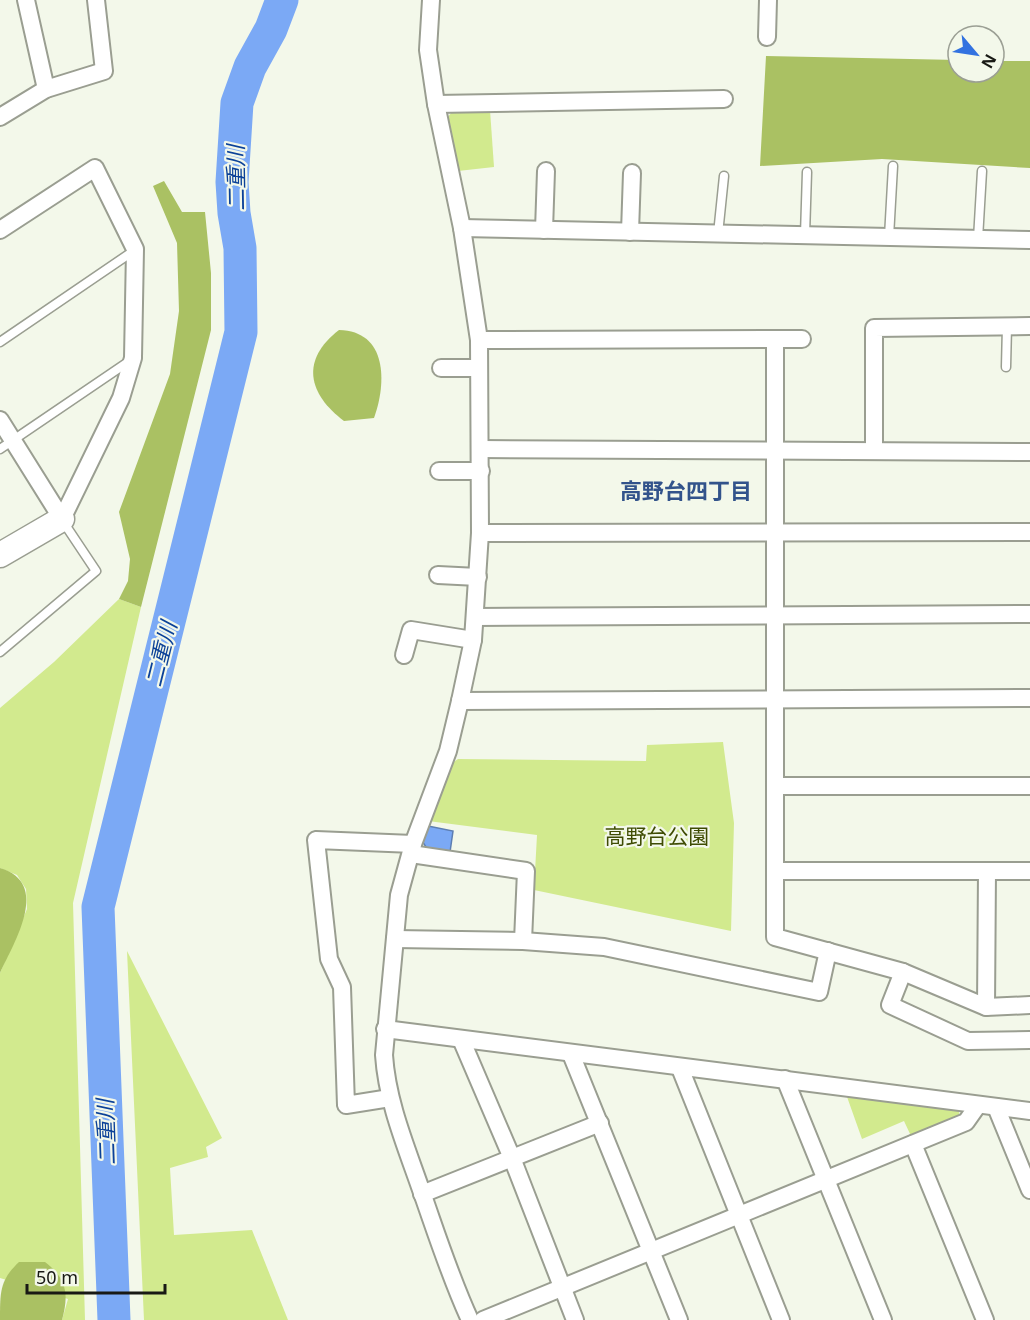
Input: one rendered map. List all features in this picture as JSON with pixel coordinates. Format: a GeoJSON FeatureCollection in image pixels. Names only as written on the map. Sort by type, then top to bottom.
{"type":"FeatureCollection","features":[{"type":"Feature","properties":{"kind":"street"},"geometry":{"type":"LineString","coordinates":[[27,0],[46,89]]}},
{"type":"Feature","properties":{"kind":"street"},"geometry":{"type":"LineString","coordinates":[[0,117],[46,89],[104,71],[96,0]]}},
{"type":"Feature","properties":{"kind":"street"},"geometry":{"type":"LineString","coordinates":[[430,0],[428,50],[436,104],[462,228],[479,340],[480,533],[473,640],[460,701],[448,751],[412,849],[399,895],[384,1055],[390,1098],[450,1278],[470,1320]]}},
{"type":"Feature","properties":{"kind":"street"},"geometry":{"type":"LineString","coordinates":[[767,37],[768,0]]}},
{"type":"Feature","properties":{"kind":"street"},"geometry":{"type":"LineString","coordinates":[[436,104],[724,99]]}},
{"type":"Feature","properties":{"kind":"street"},"geometry":{"type":"LineString","coordinates":[[0,230],[95,168],[135,249],[133,358],[121,398],[62,519],[0,555]]}},
{"type":"Feature","properties":{"kind":"street"},"geometry":{"type":"LineString","coordinates":[[544,230],[546,171]]}},
{"type":"Feature","properties":{"kind":"street"},"geometry":{"type":"LineString","coordinates":[[630,232],[632,173]]}},
{"type":"Feature","properties":{"kind":"street"},"geometry":{"type":"LineString","coordinates":[[462,228],[1030,240]]}},
{"type":"Feature","properties":{"kind":"street"},"geometry":{"type":"LineString","coordinates":[[874,450],[874,328],[1030,326]]}},
{"type":"Feature","properties":{"kind":"street"},"geometry":{"type":"LineString","coordinates":[[775,339],[776,937],[903,972],[986,1006],[1030,1005]]}},
{"type":"Feature","properties":{"kind":"street"},"geometry":{"type":"LineString","coordinates":[[479,340],[802,339]]}},
{"type":"Feature","properties":{"kind":"street"},"geometry":{"type":"LineString","coordinates":[[441,368],[479,368]]}},
{"type":"Feature","properties":{"kind":"street"},"geometry":{"type":"LineString","coordinates":[[0,420],[7,446],[62,519]]}},
{"type":"Feature","properties":{"kind":"street"},"geometry":{"type":"LineString","coordinates":[[481,449],[1030,452]]}},
{"type":"Feature","properties":{"kind":"street"},"geometry":{"type":"LineString","coordinates":[[439,471],[481,471]]}},
{"type":"Feature","properties":{"kind":"street"},"geometry":{"type":"LineString","coordinates":[[480,533],[1030,532]]}},
{"type":"Feature","properties":{"kind":"street"},"geometry":{"type":"LineString","coordinates":[[438,575],[478,577]]}},
{"type":"Feature","properties":{"kind":"street"},"geometry":{"type":"LineString","coordinates":[[475,617],[1030,614]]}},
{"type":"Feature","properties":{"kind":"street"},"geometry":{"type":"LineString","coordinates":[[404,655],[411,630],[473,640]]}},
{"type":"Feature","properties":{"kind":"street"},"geometry":{"type":"LineString","coordinates":[[460,701],[1030,698]]}},
{"type":"Feature","properties":{"kind":"street"},"geometry":{"type":"LineString","coordinates":[[775,786],[1030,786]]}},
{"type":"Feature","properties":{"kind":"street"},"geometry":{"type":"LineString","coordinates":[[390,1098],[346,1105],[342,987],[329,959],[316,840],[412,849],[526,871],[523,941]]}},
{"type":"Feature","properties":{"kind":"street"},"geometry":{"type":"LineString","coordinates":[[775,871],[1030,871]]}},
{"type":"Feature","properties":{"kind":"street"},"geometry":{"type":"LineString","coordinates":[[986,1006],[987,872]]}},
{"type":"Feature","properties":{"kind":"street"},"geometry":{"type":"LineString","coordinates":[[395,939],[523,941],[604,947],[819,992],[828,951]]}},
{"type":"Feature","properties":{"kind":"street"},"geometry":{"type":"LineString","coordinates":[[903,972],[890,1005],[968,1041],[1030,1040]]}},
{"type":"Feature","properties":{"kind":"street"},"geometry":{"type":"LineString","coordinates":[[385,1029],[1030,1111]]}},
{"type":"Feature","properties":{"kind":"street"},"geometry":{"type":"LineString","coordinates":[[461,1039],[512,1158],[575,1320]]}},
{"type":"Feature","properties":{"kind":"street"},"geometry":{"type":"LineString","coordinates":[[571,1054],[679,1320]]}},
{"type":"Feature","properties":{"kind":"street"},"geometry":{"type":"LineString","coordinates":[[680,1068],[781,1320]]}},
{"type":"Feature","properties":{"kind":"street"},"geometry":{"type":"LineString","coordinates":[[785,1079],[883,1320]]}},
{"type":"Feature","properties":{"kind":"street"},"geometry":{"type":"LineString","coordinates":[[483,1320],[966,1122],[978,1105]]}},
{"type":"Feature","properties":{"kind":"street"},"geometry":{"type":"LineString","coordinates":[[996,1107],[1030,1190]]}},
{"type":"Feature","properties":{"kind":"street"},"geometry":{"type":"LineString","coordinates":[[422,1194],[600,1123]]}},
{"type":"Feature","properties":{"kind":"street"},"geometry":{"type":"LineString","coordinates":[[913,1144],[985,1320]]}},
{"type":"Feature","properties":{"kind":"lane"},"geometry":{"type":"LineString","coordinates":[[890,237],[893,166]]}},
{"type":"Feature","properties":{"kind":"lane"},"geometry":{"type":"LineString","coordinates":[[978,239],[982,171]]}},
{"type":"Feature","properties":{"kind":"lane"},"geometry":{"type":"LineString","coordinates":[[805,235],[807,172]]}},
{"type":"Feature","properties":{"kind":"lane"},"geometry":{"type":"LineString","coordinates":[[718,234],[723,176]]}},
{"type":"Feature","properties":{"kind":"lane"},"geometry":{"type":"LineString","coordinates":[[0,342],[135,249]]}},
{"type":"Feature","properties":{"kind":"lane"},"geometry":{"type":"LineString","coordinates":[[1006,367],[1007,326]]}},
{"type":"Feature","properties":{"kind":"lane"},"geometry":{"type":"LineString","coordinates":[[7,446],[133,358]]}},
{"type":"Feature","properties":{"kind":"lane"},"geometry":{"type":"LineString","coordinates":[[0,652],[96,571],[62,519]]}},
{"type":"Feature","properties":{"kind":"green space"},"geometry":{"type":"Polygon","coordinates":[[[766,56],[946,60],[946,84],[1006,84],[1006,61],[1030,61],[1030,168],[882,159],[760,166],[766,56]]]}},
{"type":"Feature","properties":{"kind":"green space"},"geometry":{"type":"Polygon","coordinates":[[[490,110],[494,167],[458,171],[446,119],[452,112],[490,110]]]}},
{"type":"Feature","properties":{"kind":"green space"},"geometry":{"type":"Polygon","coordinates":[[[164,181],[182,212],[205,212],[211,273],[211,330],[141,607],[119,599],[128,581],[130,559],[119,512],[170,374],[179,311],[177,243],[153,186],[164,181]]]}},
{"type":"Feature","properties":{"kind":"green space"},"geometry":{"type":"Polygon","coordinates":[[[339,330],[355,333],[367,339],[375,349],[379,361],[381,389],[374,418],[344,421],[332,411],[316,388],[313,377],[318,353],[339,330]]]}},
{"type":"Feature","properties":{"kind":"green space"},"geometry":{"type":"Polygon","coordinates":[[[119,599],[141,607],[73,903],[85,1320],[62,1320],[68,1299],[0,1278],[0,973],[27,909],[26,889],[17,875],[0,868],[0,708],[54,662],[119,599]]]}},
{"type":"Feature","properties":{"kind":"green space","name":"高野台公園"},"geometry":{"type":"Polygon","coordinates":[[[723,742],[734,823],[731,931],[534,890],[537,835],[428,821],[449,765],[458,759],[646,761],[647,745],[723,742]]]}},
{"type":"Feature","properties":{"kind":"green space"},"geometry":{"type":"Polygon","coordinates":[[[0,868],[15,876],[24,886],[26,899],[25,914],[20,930],[0,973],[0,868]]]}},
{"type":"Feature","properties":{"kind":"green space"},"geometry":{"type":"Polygon","coordinates":[[[127,951],[222,1138],[206,1147],[208,1157],[170,1168],[174,1235],[252,1230],[288,1320],[144,1320],[127,951]]]}},
{"type":"Feature","properties":{"kind":"green space"},"geometry":{"type":"Polygon","coordinates":[[[846,1094],[958,1109],[960,1116],[911,1136],[904,1121],[862,1139],[846,1094]]]}},
{"type":"Feature","properties":{"kind":"green space"},"geometry":{"type":"Polygon","coordinates":[[[19,1262],[45,1262],[58,1275],[65,1295],[62,1320],[0,1320],[2,1287],[19,1262]]]}},
{"type":"Feature","properties":{"kind":"water"},"geometry":{"type":"Polygon","coordinates":[[[428,826],[453,831],[450,852],[428,850],[422,841],[428,826]]]}},
{"type":"Feature","properties":{"kind":"waterway","name":"二重川"},"geometry":{"type":"LineString","coordinates":[[114,1320],[98,907],[241,332],[240,248],[232,182],[237,103],[250,67],[271,29],[282,0]]}},
{"type":"Feature","properties":{"kind":"district","name":"高野台四丁目"},"geometry":{"type":"Point","coordinates":[686,491]}}]}
